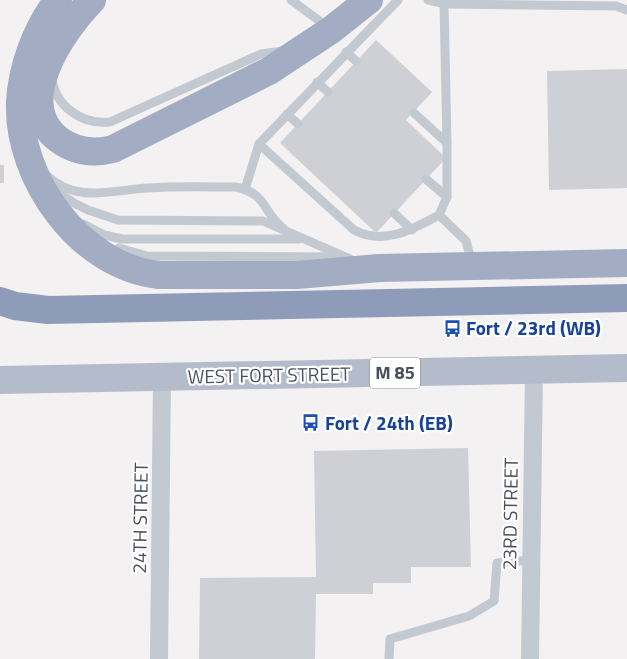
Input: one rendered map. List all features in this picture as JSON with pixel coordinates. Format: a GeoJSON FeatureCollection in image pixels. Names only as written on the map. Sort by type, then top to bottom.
{"type":"FeatureCollection","features":[{"type":"Feature","properties":{"kind":"highway"},"geometry":{"type":"LineString","coordinates":[[58,0],[40,30],[26,65],[20,103],[21,123],[27,150],[48,195],[63,220],[86,242],[110,259],[124,266],[148,274],[297,275],[379,268],[627,263]]}},
{"type":"Feature","properties":{"kind":"highway"},"geometry":{"type":"LineString","coordinates":[[92,0],[62,35],[55,49],[38,101],[42,120],[52,135],[75,149],[92,152],[112,149],[269,71],[331,30],[369,0]]}},
{"type":"Feature","properties":{"kind":"highway"},"geometry":{"type":"LineString","coordinates":[[0,301],[15,306],[48,310],[627,298]]}},
{"type":"Feature","properties":{"kind":"main road","name":"WEST FORT STREET"},"geometry":{"type":"LineString","coordinates":[[0,380],[627,368]]}},
{"type":"Feature","properties":{"kind":"street","name":"23RD STREET"},"geometry":{"type":"LineString","coordinates":[[530,659],[534,370]]}},
{"type":"Feature","properties":{"kind":"street","name":"24TH STREET"},"geometry":{"type":"LineString","coordinates":[[160,659],[162,377]]}},
{"type":"Feature","properties":{"kind":"lane"},"geometry":{"type":"LineString","coordinates":[[291,0],[331,30]]}},
{"type":"Feature","properties":{"kind":"lane"},"geometry":{"type":"LineString","coordinates":[[245,189],[259,144],[398,0]]}},
{"type":"Feature","properties":{"kind":"lane"},"geometry":{"type":"LineString","coordinates":[[428,0],[444,4],[616,6],[627,10]]}},
{"type":"Feature","properties":{"kind":"lane"},"geometry":{"type":"LineString","coordinates":[[259,144],[354,230],[366,236],[380,237],[412,230],[440,215],[447,197],[444,4]]}},
{"type":"Feature","properties":{"kind":"lane"},"geometry":{"type":"LineString","coordinates":[[346,52],[356,61]]}},
{"type":"Feature","properties":{"kind":"lane"},"geometry":{"type":"LineString","coordinates":[[317,82],[328,92]]}},
{"type":"Feature","properties":{"kind":"lane"},"geometry":{"type":"LineString","coordinates":[[414,112],[447,143]]}},
{"type":"Feature","properties":{"kind":"lane"},"geometry":{"type":"LineString","coordinates":[[287,114],[298,124]]}},
{"type":"Feature","properties":{"kind":"lane"},"geometry":{"type":"LineString","coordinates":[[27,150],[37,166],[50,179],[60,186],[80,193],[102,194],[148,188],[236,187],[245,189],[259,197],[280,226],[291,233]]}},
{"type":"Feature","properties":{"kind":"lane"},"geometry":{"type":"LineString","coordinates":[[27,150],[43,178],[62,196],[103,216],[127,221],[263,221],[352,260],[379,268]]}},
{"type":"Feature","properties":{"kind":"lane"},"geometry":{"type":"LineString","coordinates":[[426,179],[447,197]]}},
{"type":"Feature","properties":{"kind":"lane"},"geometry":{"type":"LineString","coordinates":[[48,195],[74,218],[92,229],[104,235],[122,239],[292,238],[312,242]]}},
{"type":"Feature","properties":{"kind":"lane"},"geometry":{"type":"LineString","coordinates":[[48,195],[75,222],[98,238],[122,250],[141,255],[183,257],[334,256],[352,260]]}},
{"type":"Feature","properties":{"kind":"lane"},"geometry":{"type":"LineString","coordinates":[[394,213],[412,230]]}},
{"type":"Feature","properties":{"kind":"lane"},"geometry":{"type":"LineString","coordinates":[[440,215],[466,241],[472,266]]}},
{"type":"Feature","properties":{"kind":"lane"},"geometry":{"type":"LineString","coordinates":[[389,659],[390,639],[469,616],[494,601],[497,563],[531,560]]}},
{"type":"Feature","properties":{"kind":"building"},"geometry":{"type":"Polygon","coordinates":[[[376,40],[432,92],[406,120],[446,158],[376,233],[280,143],[376,40]]]}},
{"type":"Feature","properties":{"kind":"building"},"geometry":{"type":"Polygon","coordinates":[[[627,69],[627,188],[549,190],[547,71],[627,69]]]}},
{"type":"Feature","properties":{"kind":"building"},"geometry":{"type":"Polygon","coordinates":[[[0,165],[4,165],[4,183],[0,183],[0,165]]]}},
{"type":"Feature","properties":{"kind":"building"},"geometry":{"type":"Polygon","coordinates":[[[468,448],[471,567],[411,567],[411,583],[373,583],[373,594],[316,594],[315,659],[199,659],[200,578],[316,577],[314,451],[468,448]]]}},
{"type":"Feature","properties":{"kind":"place","name":"Fort / 23rd (WB)"},"geometry":{"type":"Point","coordinates":[452,328]}},
{"type":"Feature","properties":{"kind":"place","name":"Fort / 24th (EB)"},"geometry":{"type":"Point","coordinates":[311,423]}}]}
